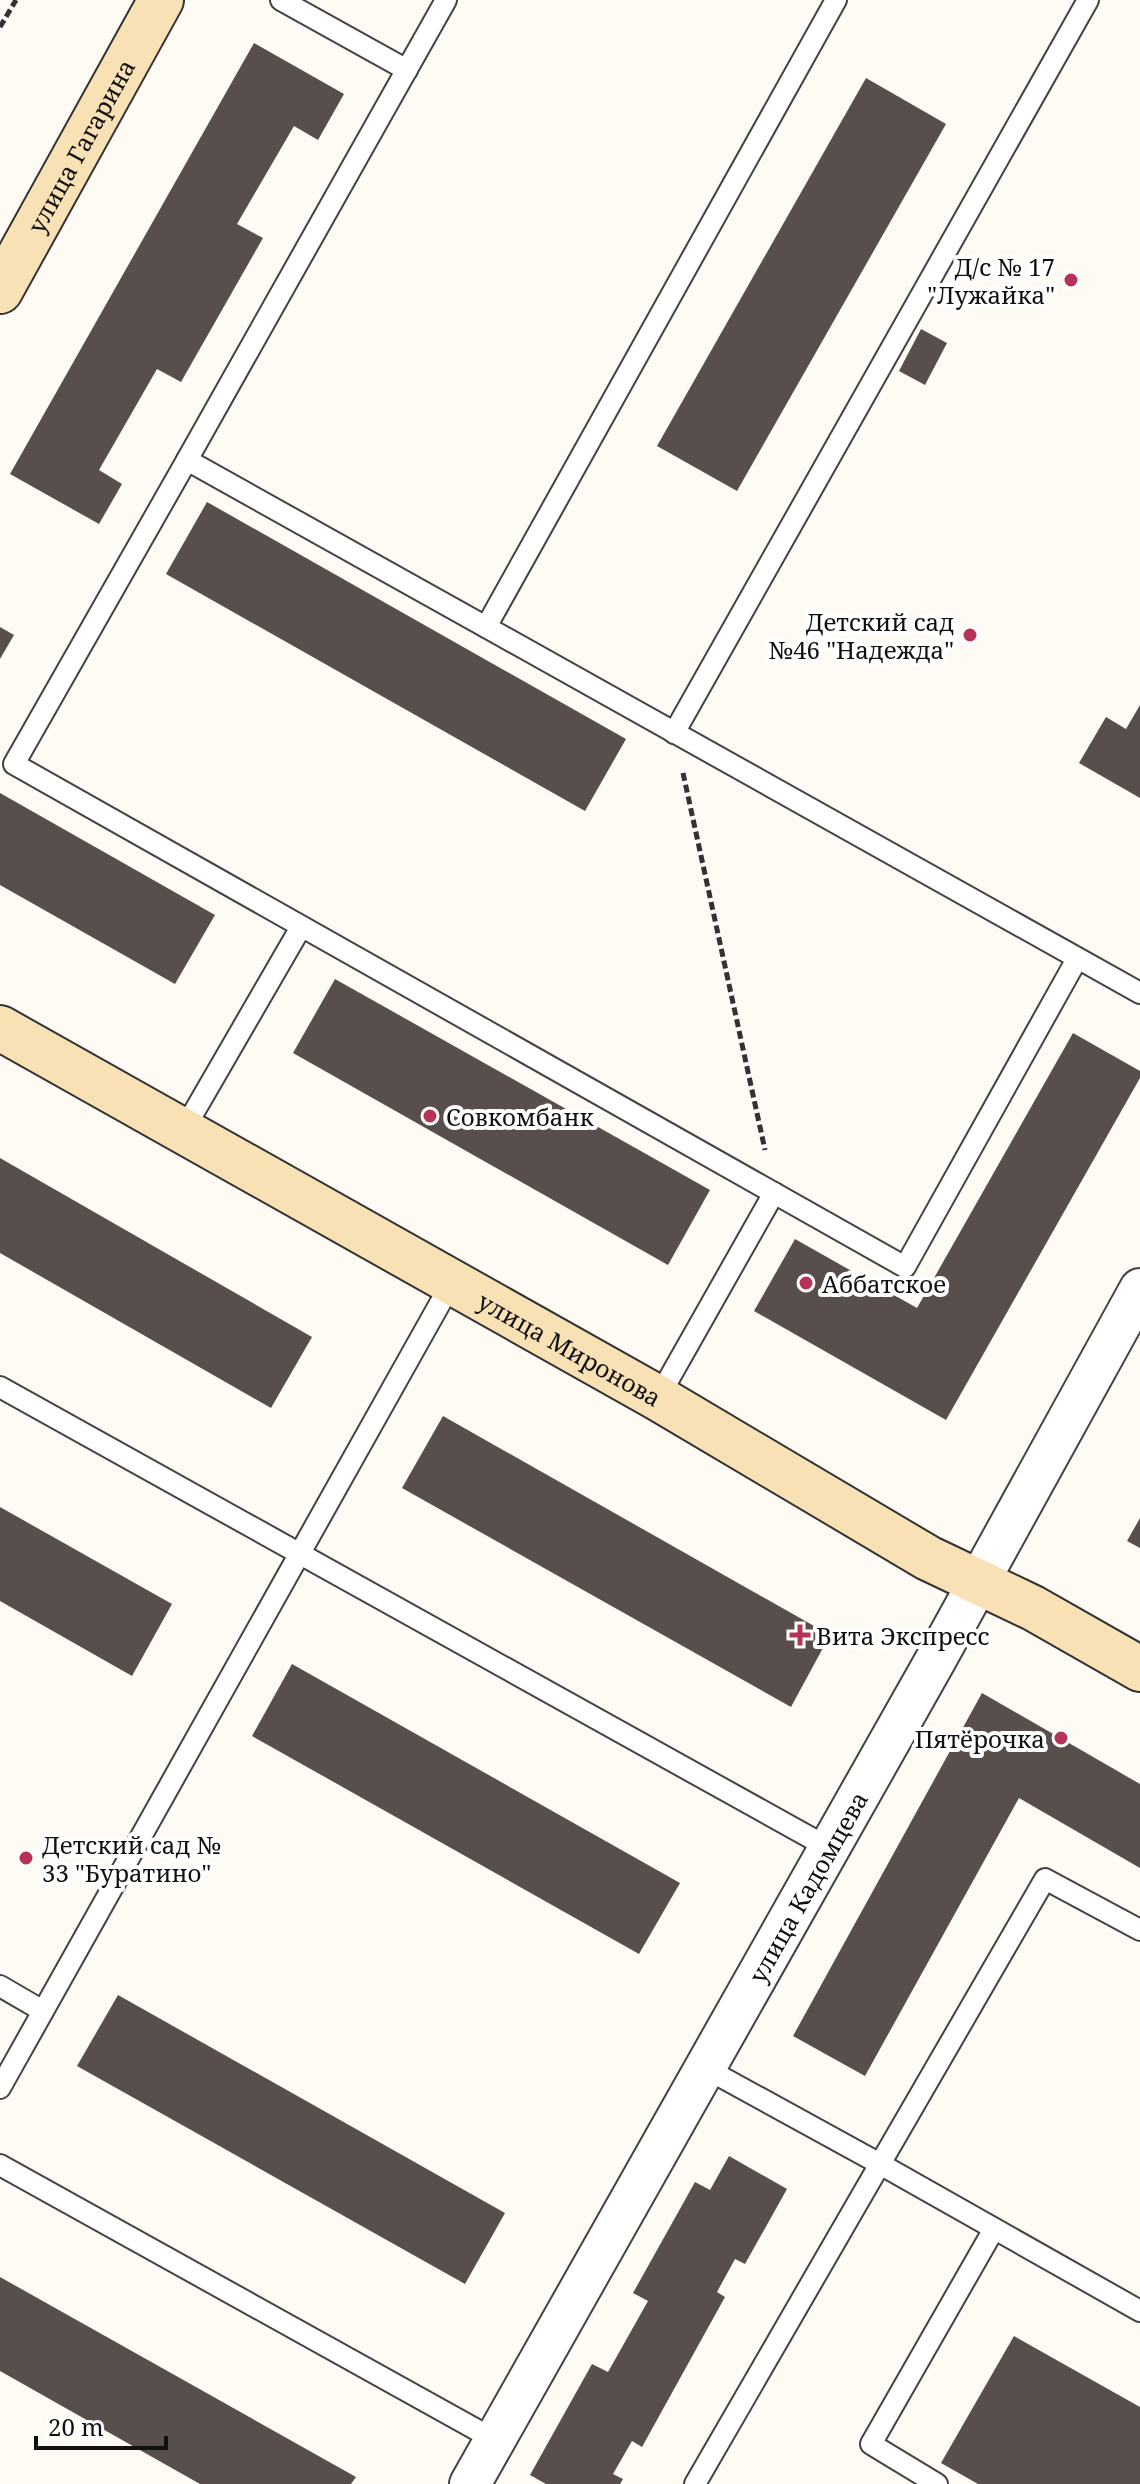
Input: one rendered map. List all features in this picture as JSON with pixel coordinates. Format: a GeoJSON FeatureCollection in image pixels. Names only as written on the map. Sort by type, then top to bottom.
{"type":"FeatureCollection","features":[{"type":"Feature","properties":{"kind":"main road","name":"улица Гагарина"},"geometry":{"type":"LineString","coordinates":[[0,291],[161,0]]}},
{"type":"Feature","properties":{"kind":"main road","name":"улица Миронова"},"geometry":{"type":"LineString","coordinates":[[0,1028],[658,1398],[928,1558],[980,1580],[1140,1669]]}},
{"type":"Feature","properties":{"kind":"street","name":"улица Кадомцева"},"geometry":{"type":"LineString","coordinates":[[470,2484],[980,1580],[1140,1289]]}},
{"type":"Feature","properties":{"kind":"lane"},"geometry":{"type":"LineString","coordinates":[[281,0],[407,70]]}},
{"type":"Feature","properties":{"kind":"lane"},"geometry":{"type":"LineString","coordinates":[[446,0],[14,764],[905,1267],[1077,959]]}},
{"type":"Feature","properties":{"kind":"lane"},"geometry":{"type":"LineString","coordinates":[[486,627],[836,0]]}},
{"type":"Feature","properties":{"kind":"lane"},"geometry":{"type":"LineString","coordinates":[[674,733],[1088,0]]}},
{"type":"Feature","properties":{"kind":"lane"},"geometry":{"type":"LineString","coordinates":[[187,460],[1140,993]]}},
{"type":"Feature","properties":{"kind":"lane"},"geometry":{"type":"LineString","coordinates":[[183,1131],[301,927]]}},
{"type":"Feature","properties":{"kind":"lane"},"geometry":{"type":"LineString","coordinates":[[658,1398],[774,1193]]}},
{"type":"Feature","properties":{"kind":"lane"},"geometry":{"type":"LineString","coordinates":[[0,2088],[452,1282]]}},
{"type":"Feature","properties":{"kind":"lane"},"geometry":{"type":"LineString","coordinates":[[0,1387],[829,1848]]}},
{"type":"Feature","properties":{"kind":"lane"},"geometry":{"type":"LineString","coordinates":[[695,2484],[1045,1879],[1140,1930]]}},
{"type":"Feature","properties":{"kind":"lane"},"geometry":{"type":"LineString","coordinates":[[0,1986],[43,2011]]}},
{"type":"Feature","properties":{"kind":"lane"},"geometry":{"type":"LineString","coordinates":[[705,2068],[1140,2311]]}},
{"type":"Feature","properties":{"kind":"lane"},"geometry":{"type":"LineString","coordinates":[[0,2165],[495,2440]]}},
{"type":"Feature","properties":{"kind":"lane"},"geometry":{"type":"LineString","coordinates":[[937,2484],[871,2444],[994,2229]]}},
{"type":"Feature","properties":{"kind":"path"},"geometry":{"type":"LineString","coordinates":[[0,27],[16,0]]}},
{"type":"Feature","properties":{"kind":"path"},"geometry":{"type":"LineString","coordinates":[[674,733],[774,1193]]}},
{"type":"Feature","properties":{"kind":"building"},"geometry":{"type":"Polygon","coordinates":[[[254,43],[344,94],[318,140],[294,126],[237,224],[263,238],[181,382],[157,369],[99,470],[122,484],[99,524],[10,474],[254,43]]]}},
{"type":"Feature","properties":{"kind":"building"},"geometry":{"type":"Polygon","coordinates":[[[866,78],[946,124],[737,491],[657,446],[866,78]]]}},
{"type":"Feature","properties":{"kind":"building"},"geometry":{"type":"Polygon","coordinates":[[[921,329],[947,343],[925,385],[899,371],[921,329]]]}},
{"type":"Feature","properties":{"kind":"building"},"geometry":{"type":"Polygon","coordinates":[[[207,502],[626,739],[585,811],[166,574],[207,502]]]}},
{"type":"Feature","properties":{"kind":"building"},"geometry":{"type":"Polygon","coordinates":[[[0,627],[14,635],[0,659],[0,627]]]}},
{"type":"Feature","properties":{"kind":"building"},"geometry":{"type":"Polygon","coordinates":[[[1140,705],[1140,798],[1079,763],[1106,717],[1126,729],[1140,705]]]}},
{"type":"Feature","properties":{"kind":"building"},"geometry":{"type":"Polygon","coordinates":[[[0,793],[215,915],[175,984],[0,885],[0,793]]]}},
{"type":"Feature","properties":{"kind":"building"},"geometry":{"type":"Polygon","coordinates":[[[335,979],[710,1190],[668,1265],[293,1053],[335,979]]]}},
{"type":"Feature","properties":{"kind":"building"},"geometry":{"type":"Polygon","coordinates":[[[1073,1033],[1140,1071],[1140,1078],[946,1420],[754,1311],[795,1239],[917,1308],[1073,1033]]]}},
{"type":"Feature","properties":{"kind":"building"},"geometry":{"type":"Polygon","coordinates":[[[0,1158],[312,1337],[271,1408],[0,1253],[0,1158]]]}},
{"type":"Feature","properties":{"kind":"building"},"geometry":{"type":"Polygon","coordinates":[[[443,1416],[830,1635],[791,1707],[402,1488],[443,1416]]]}},
{"type":"Feature","properties":{"kind":"building"},"geometry":{"type":"Polygon","coordinates":[[[0,1507],[172,1604],[132,1676],[0,1601],[0,1507]]]}},
{"type":"Feature","properties":{"kind":"building"},"geometry":{"type":"Polygon","coordinates":[[[1140,1518],[1140,1548],[1127,1541],[1140,1518]]]}},
{"type":"Feature","properties":{"kind":"building"},"geometry":{"type":"Polygon","coordinates":[[[292,1664],[680,1883],[639,1954],[252,1736],[292,1664]]]}},
{"type":"Feature","properties":{"kind":"building"},"geometry":{"type":"Polygon","coordinates":[[[982,1693],[1140,1784],[1140,1868],[1019,1798],[865,2076],[793,2036],[982,1693]]]}},
{"type":"Feature","properties":{"kind":"building"},"geometry":{"type":"Polygon","coordinates":[[[118,1995],[505,2213],[465,2284],[77,2066],[118,1995]]]}},
{"type":"Feature","properties":{"kind":"building"},"geometry":{"type":"Polygon","coordinates":[[[729,2156],[787,2189],[745,2264],[735,2259],[717,2292],[725,2297],[642,2447],[632,2441],[613,2474],[623,2479],[620,2484],[546,2484],[530,2475],[592,2364],[608,2372],[648,2301],[633,2293],[695,2182],[710,2190],[729,2156]]]}},
{"type":"Feature","properties":{"kind":"building"},"geometry":{"type":"Polygon","coordinates":[[[0,2277],[356,2477],[351,2484],[200,2484],[0,2371],[0,2277]]]}},
{"type":"Feature","properties":{"kind":"building"},"geometry":{"type":"Polygon","coordinates":[[[1014,2336],[1140,2407],[1140,2484],[978,2484],[941,2463],[1014,2336]]]}},
{"type":"Feature","properties":{"kind":"place","name":"Д/с № 17 \"Лужайка\""},"geometry":{"type":"Point","coordinates":[1071,280]}},
{"type":"Feature","properties":{"kind":"place","name":"Детский сад №46 \"Надежда\""},"geometry":{"type":"Point","coordinates":[970,635]}},
{"type":"Feature","properties":{"kind":"place","name":"Совкомбанк"},"geometry":{"type":"Point","coordinates":[430,1116]}},
{"type":"Feature","properties":{"kind":"place","name":"Аббатское"},"geometry":{"type":"Point","coordinates":[806,1283]}},
{"type":"Feature","properties":{"kind":"place","name":"Вита Экспресс"},"geometry":{"type":"Point","coordinates":[800,1635]}},
{"type":"Feature","properties":{"kind":"place","name":"Пятёрочка"},"geometry":{"type":"Point","coordinates":[1061,1738]}},
{"type":"Feature","properties":{"kind":"place","name":"Детский сад № 33 \"Буратино\""},"geometry":{"type":"Point","coordinates":[26,1858]}}]}
